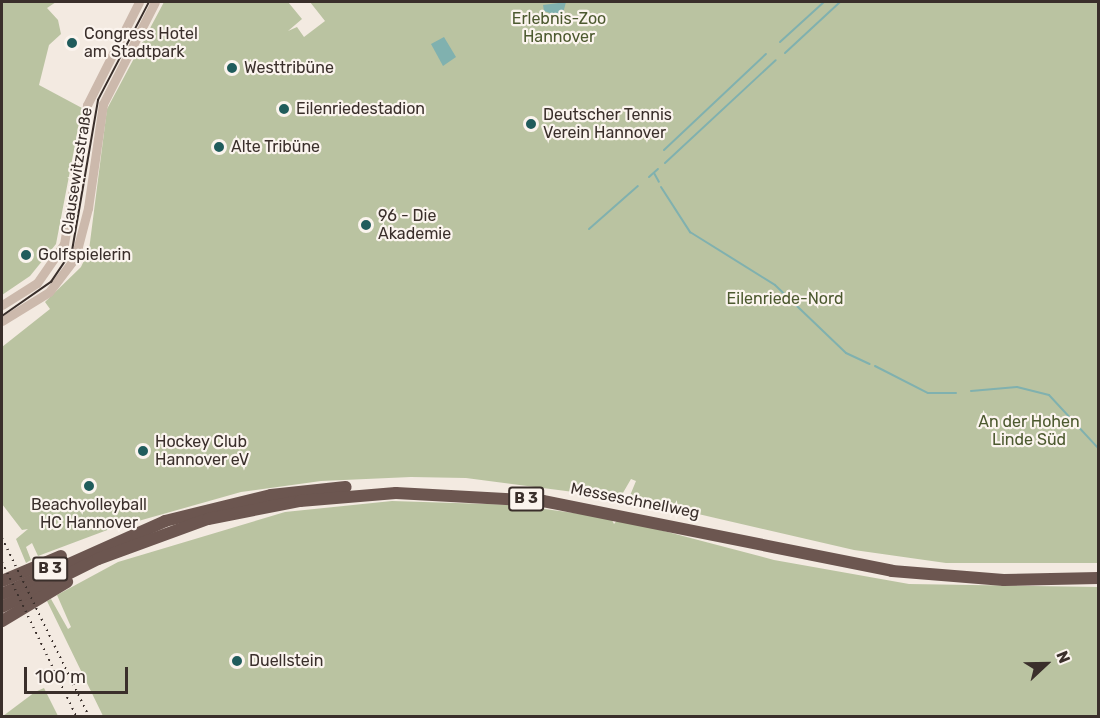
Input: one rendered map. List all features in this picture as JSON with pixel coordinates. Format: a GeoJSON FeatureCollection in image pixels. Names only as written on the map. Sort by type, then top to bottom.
{"type":"FeatureCollection","features":[{"type":"Feature","properties":{"kind":"highway","name":"Messeschnellweg"},"geometry":{"type":"LineString","coordinates":[[2,594],[100,546],[165,521],[271,495],[438,485],[545,493],[652,511],[891,563],[1003,573],[1098,571]]}},
{"type":"Feature","properties":{"kind":"highway","name":"Messeschnellweg"},"geometry":{"type":"LineString","coordinates":[[2,607],[139,542],[273,505],[348,495],[439,493],[543,501],[651,518],[892,571],[1004,580],[1098,578]]}},
{"type":"Feature","properties":{"kind":"highway"},"geometry":{"type":"LineString","coordinates":[[2,621],[139,542]]}},
{"type":"Feature","properties":{"kind":"highway"},"geometry":{"type":"LineString","coordinates":[[2,581],[73,551],[100,546]]}},
{"type":"Feature","properties":{"kind":"street","name":"Clausewitzstraße"},"geometry":{"type":"LineString","coordinates":[[2,305],[37,283],[64,244],[87,105],[139,2]]}},
{"type":"Feature","properties":{"kind":"street","name":"Clausewitzstraße"},"geometry":{"type":"LineString","coordinates":[[2,321],[49,292],[75,258],[88,208],[103,104],[155,2]]}},
{"type":"Feature","properties":{"kind":"green space"},"geometry":{"type":"Polygon","coordinates":[[[2,2],[56,2],[47,8],[58,20],[61,34],[49,45],[39,85],[82,108],[56,244],[30,276],[2,295],[2,2]]]}},
{"type":"Feature","properties":{"kind":"green space","name":"Eilenriede-Nord"},"geometry":{"type":"Polygon","coordinates":[[[164,2],[288,2],[302,19],[288,31],[297,27],[304,37],[325,21],[310,2],[1098,2],[1098,563],[946,563],[854,550],[629,498],[636,481],[631,479],[620,498],[466,478],[411,477],[321,481],[241,492],[110,529],[38,556],[32,543],[26,547],[31,560],[26,563],[16,539],[28,529],[22,530],[2,504],[2,347],[50,309],[45,302],[81,267],[89,250],[107,109],[164,2]]]}},
{"type":"Feature","properties":{"kind":"green space"},"geometry":{"type":"Polygon","coordinates":[[[392,501],[515,505],[611,518],[614,524],[618,519],[774,560],[909,584],[1098,587],[1098,716],[103,716],[47,601],[51,599],[68,629],[71,627],[57,595],[118,562],[285,512],[392,501]]]}},
{"type":"Feature","properties":{"kind":"green space"},"geometry":{"type":"Polygon","coordinates":[[[44,688],[58,716],[3,716],[35,692],[44,688]]]}},
{"type":"Feature","properties":{"kind":"water"},"geometry":{"type":"Polygon","coordinates":[[[566,2],[562,17],[544,11],[543,5],[566,2]]]}},
{"type":"Feature","properties":{"kind":"water"},"geometry":{"type":"Polygon","coordinates":[[[444,37],[456,57],[443,66],[431,44],[444,37]]]}},
{"type":"Feature","properties":{"kind":"waterway"},"geometry":{"type":"LineString","coordinates":[[780,42],[824,2]]}},
{"type":"Feature","properties":{"kind":"waterway"},"geometry":{"type":"LineString","coordinates":[[785,53],[840,2]]}},
{"type":"Feature","properties":{"kind":"waterway"},"geometry":{"type":"LineString","coordinates":[[664,150],[766,54]]}},
{"type":"Feature","properties":{"kind":"waterway"},"geometry":{"type":"LineString","coordinates":[[665,163],[776,60]]}},
{"type":"Feature","properties":{"kind":"waterway"},"geometry":{"type":"LineString","coordinates":[[649,177],[658,169]]}},
{"type":"Feature","properties":{"kind":"waterway"},"geometry":{"type":"LineString","coordinates":[[654,173],[659,182]]}},
{"type":"Feature","properties":{"kind":"waterway"},"geometry":{"type":"LineString","coordinates":[[589,229],[638,186]]}},
{"type":"Feature","properties":{"kind":"waterway"},"geometry":{"type":"LineString","coordinates":[[661,187],[690,232],[775,285],[846,353],[870,364]]}},
{"type":"Feature","properties":{"kind":"waterway"},"geometry":{"type":"LineString","coordinates":[[875,366],[928,393],[956,393]]}},
{"type":"Feature","properties":{"kind":"waterway"},"geometry":{"type":"LineString","coordinates":[[971,391],[1017,387],[1049,395],[1098,448]]}},
{"type":"Feature","properties":{"kind":"tram line"},"geometry":{"type":"LineString","coordinates":[[2,316],[51,282],[72,251],[98,100],[149,2]]}},
{"type":"Feature","properties":{"kind":"railway"},"geometry":{"type":"LineString","coordinates":[[2,538],[89,716]]}},
{"type":"Feature","properties":{"kind":"railway"},"geometry":{"type":"LineString","coordinates":[[2,562],[76,716]]}},
{"type":"Feature","properties":{"kind":"place","name":"Congress Hotel am Stadtpark"},"geometry":{"type":"Point","coordinates":[72,43]}},
{"type":"Feature","properties":{"kind":"place","name":"Westtribüne"},"geometry":{"type":"Point","coordinates":[232,68]}},
{"type":"Feature","properties":{"kind":"place","name":"Eilenriedestadion"},"geometry":{"type":"Point","coordinates":[284,109]}},
{"type":"Feature","properties":{"kind":"place","name":"Deutscher Tennis Verein Hannover"},"geometry":{"type":"Point","coordinates":[531,124]}},
{"type":"Feature","properties":{"kind":"place","name":"Alte Tribüne"},"geometry":{"type":"Point","coordinates":[219,147]}},
{"type":"Feature","properties":{"kind":"place","name":"96 - Die Akademie"},"geometry":{"type":"Point","coordinates":[366,225]}},
{"type":"Feature","properties":{"kind":"place","name":"Golfspielerin"},"geometry":{"type":"Point","coordinates":[26,255]}},
{"type":"Feature","properties":{"kind":"place","name":"Hockey Club Hannover eV"},"geometry":{"type":"Point","coordinates":[143,451]}},
{"type":"Feature","properties":{"kind":"place","name":"Beachvolleyball HC Hannover"},"geometry":{"type":"Point","coordinates":[89,486]}},
{"type":"Feature","properties":{"kind":"place","name":"Duellstein"},"geometry":{"type":"Point","coordinates":[237,661]}},
{"type":"Feature","properties":{"kind":"park label","name":"Erlebnis-Zoo Hannover"},"geometry":{"type":"Point","coordinates":[559,28]}},
{"type":"Feature","properties":{"kind":"park label","name":"An der Hohen Linde Süd"},"geometry":{"type":"Point","coordinates":[1029,431]}}]}
